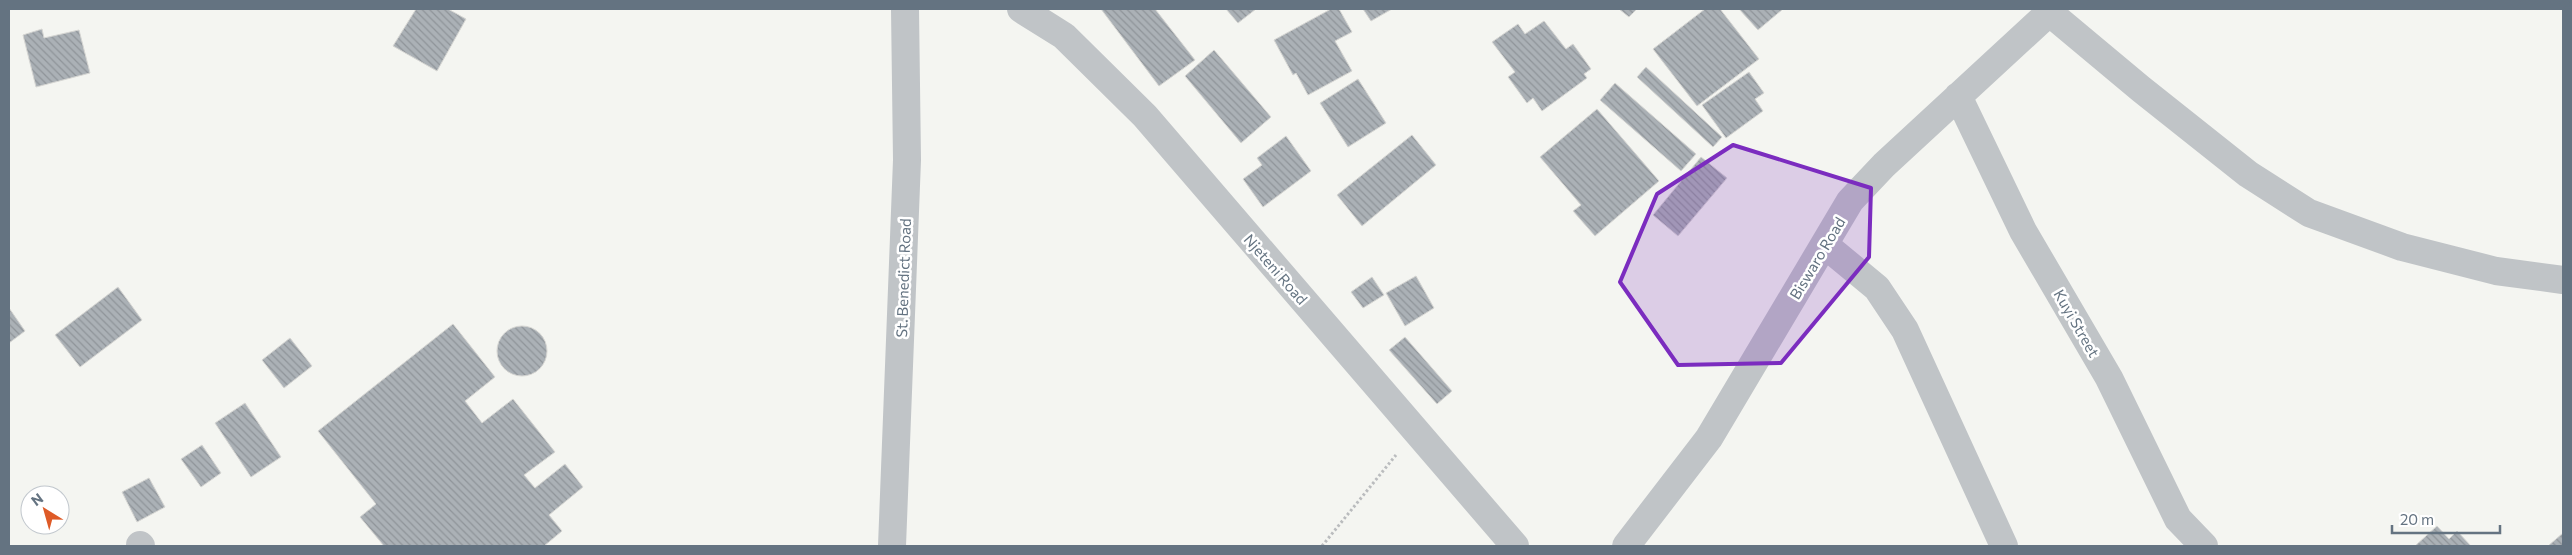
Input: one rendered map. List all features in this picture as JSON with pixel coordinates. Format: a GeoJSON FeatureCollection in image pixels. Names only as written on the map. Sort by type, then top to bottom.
{"type":"FeatureCollection","features":[{"type":"Feature","properties":{"kind":"street","name":"St. Benedict Road"},"geometry":{"type":"LineString","coordinates":[[892,546],[907,160],[905,9]]}},
{"type":"Feature","properties":{"kind":"street","name":"Njeteni Road"},"geometry":{"type":"LineString","coordinates":[[1021,9],[1064,36],[1145,116],[1515,546]]}},
{"type":"Feature","properties":{"kind":"street","name":"Biswaro Road"},"geometry":{"type":"LineString","coordinates":[[1626,546],[1709,438],[1850,201],[1958,96],[2052,11]]}},
{"type":"Feature","properties":{"kind":"street"},"geometry":{"type":"LineString","coordinates":[[2052,11],[2141,89],[2248,174],[2309,213],[2402,247],[2496,271],[2563,280]]}},
{"type":"Feature","properties":{"kind":"street","name":"Kuyi Street"},"geometry":{"type":"LineString","coordinates":[[1958,96],[2023,231],[2109,378],[2178,518],[2204,546]]}},
{"type":"Feature","properties":{"kind":"street"},"geometry":{"type":"LineString","coordinates":[[1825,245],[1877,288],[1905,330],[2004,546]]}},
{"type":"Feature","properties":{"kind":"path"},"geometry":{"type":"LineString","coordinates":[[1322,546],[1415,431]]}},
{"type":"Feature","properties":{"kind":"highlighted area"},"geometry":{"type":"Polygon","coordinates":[[[1733,145],[1871,188],[1869,257],[1781,363],[1678,365],[1620,282],[1657,194],[1733,145]]]}},
{"type":"Feature","properties":{"kind":"building"},"geometry":{"type":"Polygon","coordinates":[[[416,9],[448,9],[466,19],[437,71],[393,46],[416,9]]]}},
{"type":"Feature","properties":{"kind":"building"},"geometry":{"type":"Polygon","coordinates":[[[1101,9],[1155,9],[1195,60],[1159,86],[1101,9]]]}},
{"type":"Feature","properties":{"kind":"building"},"geometry":{"type":"Polygon","coordinates":[[[1226,9],[1256,9],[1238,23],[1226,9]]]}},
{"type":"Feature","properties":{"kind":"building"},"geometry":{"type":"Polygon","coordinates":[[[1331,9],[1339,9],[1352,32],[1335,41],[1352,71],[1308,95],[1296,73],[1293,75],[1274,40],[1331,9]]]}},
{"type":"Feature","properties":{"kind":"building"},"geometry":{"type":"Polygon","coordinates":[[[1363,9],[1392,9],[1371,21],[1363,9]]]}},
{"type":"Feature","properties":{"kind":"building"},"geometry":{"type":"Polygon","coordinates":[[[1619,9],[1637,9],[1629,17],[1619,9]]]}},
{"type":"Feature","properties":{"kind":"building"},"geometry":{"type":"Polygon","coordinates":[[[1705,9],[1720,9],[1759,59],[1697,106],[1653,49],[1705,9]]]}},
{"type":"Feature","properties":{"kind":"building"},"geometry":{"type":"Polygon","coordinates":[[[1739,9],[1783,9],[1758,30],[1739,9]]]}},
{"type":"Feature","properties":{"kind":"building"},"geometry":{"type":"Polygon","coordinates":[[[1544,21],[1566,49],[1573,44],[1591,69],[1584,74],[1587,78],[1542,111],[1533,98],[1527,103],[1508,77],[1515,72],[1492,42],[1518,24],[1525,34],[1544,21]]]}},
{"type":"Feature","properties":{"kind":"building"},"geometry":{"type":"Polygon","coordinates":[[[42,29],[44,38],[79,30],[90,73],[36,87],[23,35],[42,29]]]}},
{"type":"Feature","properties":{"kind":"building"},"geometry":{"type":"Polygon","coordinates":[[[1214,50],[1271,117],[1241,143],[1185,76],[1214,50]]]}},
{"type":"Feature","properties":{"kind":"building"},"geometry":{"type":"Polygon","coordinates":[[[1646,67],[1722,137],[1713,147],[1637,77],[1646,67]]]}},
{"type":"Feature","properties":{"kind":"building"},"geometry":{"type":"Polygon","coordinates":[[[1749,72],[1764,93],[1755,99],[1763,111],[1726,138],[1702,105],[1749,72]]]}},
{"type":"Feature","properties":{"kind":"building"},"geometry":{"type":"Polygon","coordinates":[[[1358,79],[1386,123],[1348,147],[1320,103],[1358,79]]]}},
{"type":"Feature","properties":{"kind":"building"},"geometry":{"type":"Polygon","coordinates":[[[1615,83],[1696,154],[1681,171],[1600,100],[1615,83]]]}},
{"type":"Feature","properties":{"kind":"building"},"geometry":{"type":"Polygon","coordinates":[[[1597,109],[1659,181],[1595,236],[1573,211],[1581,205],[1540,157],[1597,109]]]}},
{"type":"Feature","properties":{"kind":"building"},"geometry":{"type":"Polygon","coordinates":[[[1412,135],[1436,165],[1362,226],[1337,195],[1412,135]]]}},
{"type":"Feature","properties":{"kind":"building"},"geometry":{"type":"Polygon","coordinates":[[[1286,136],[1311,171],[1263,207],[1243,179],[1262,165],[1257,158],[1286,136]]]}},
{"type":"Feature","properties":{"kind":"building"},"geometry":{"type":"Polygon","coordinates":[[[1701,157],[1727,178],[1678,236],[1653,215],[1701,157]]]}},
{"type":"Feature","properties":{"kind":"building"},"geometry":{"type":"Polygon","coordinates":[[[1416,276],[1434,308],[1405,326],[1386,293],[1416,276]]]}},
{"type":"Feature","properties":{"kind":"building"},"geometry":{"type":"Polygon","coordinates":[[[1372,277],[1384,295],[1363,308],[1351,292],[1372,277]]]}},
{"type":"Feature","properties":{"kind":"building"},"geometry":{"type":"Polygon","coordinates":[[[118,287],[142,320],[80,367],[55,335],[118,287]]]}},
{"type":"Feature","properties":{"kind":"building"},"geometry":{"type":"Polygon","coordinates":[[[9,308],[25,331],[9,343],[9,308]]]}},
{"type":"Feature","properties":{"kind":"building"},"geometry":{"type":"Polygon","coordinates":[[[453,324],[495,377],[465,401],[482,423],[513,399],[555,452],[524,475],[535,488],[565,464],[583,487],[549,515],[562,531],[544,546],[384,546],[360,517],[376,504],[318,431],[453,324]]]}},
{"type":"Feature","properties":{"kind":"building"},"geometry":{"type":"Polygon","coordinates":[[[522,326],[531,328],[542,337],[547,351],[545,360],[536,371],[522,376],[513,374],[502,365],[497,351],[499,342],[508,331],[522,326]]]}},
{"type":"Feature","properties":{"kind":"building"},"geometry":{"type":"Polygon","coordinates":[[[1405,337],[1452,391],[1437,404],[1389,350],[1405,337]]]}},
{"type":"Feature","properties":{"kind":"building"},"geometry":{"type":"Polygon","coordinates":[[[290,338],[312,366],[284,388],[262,360],[290,338]]]}},
{"type":"Feature","properties":{"kind":"building"},"geometry":{"type":"Polygon","coordinates":[[[245,403],[281,457],[251,477],[215,423],[245,403]]]}},
{"type":"Feature","properties":{"kind":"building"},"geometry":{"type":"Polygon","coordinates":[[[202,445],[221,473],[201,487],[181,459],[202,445]]]}},
{"type":"Feature","properties":{"kind":"building"},"geometry":{"type":"Polygon","coordinates":[[[149,478],[165,507],[137,522],[122,492],[149,478]]]}},
{"type":"Feature","properties":{"kind":"building"},"geometry":{"type":"Polygon","coordinates":[[[2437,526],[2449,539],[2457,531],[2471,546],[2415,546],[2437,526]]]}},
{"type":"Feature","properties":{"kind":"building"},"geometry":{"type":"Polygon","coordinates":[[[2563,533],[2563,546],[2548,546],[2563,533]]]}}]}
